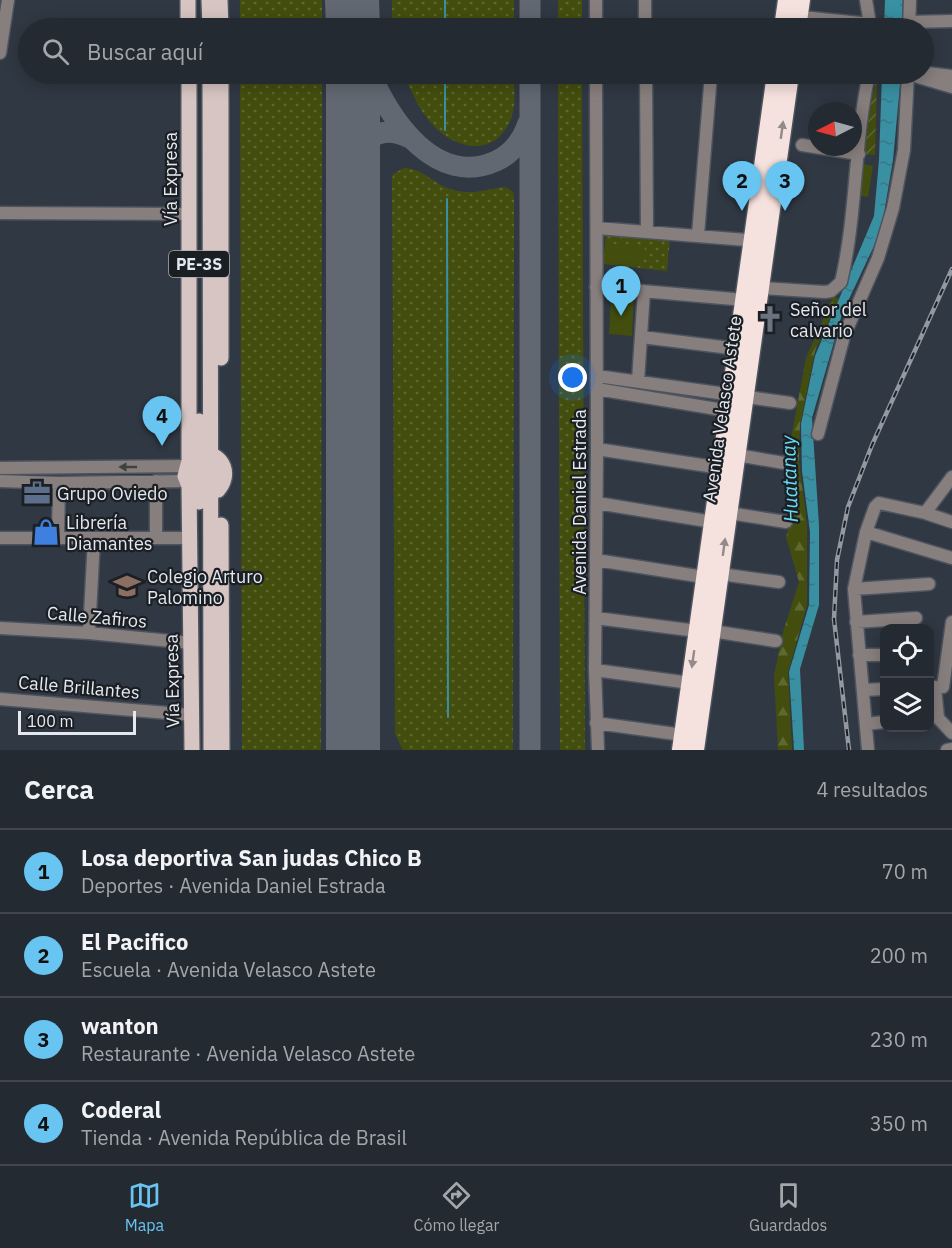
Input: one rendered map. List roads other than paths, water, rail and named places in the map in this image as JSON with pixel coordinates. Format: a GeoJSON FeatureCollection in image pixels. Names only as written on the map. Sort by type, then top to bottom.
{"type":"FeatureCollection","features":[{"type":"Feature","properties":{"kind":"highway","name":"Avenida Velasco Astete"},"geometry":{"type":"LineString","coordinates":[[715,577],[712,522],[735,400],[761,288],[760,241],[776,84]]}},
{"type":"Feature","properties":{"kind":"highway","name":"Avenida Velasco Astete"},"geometry":{"type":"LineString","coordinates":[[682,742],[690,683],[705,631],[729,513],[737,455],[735,400],[738,350],[745,300],[760,241],[788,84]]}},
{"type":"Feature","properties":{"kind":"highway","name":"Avenida Velasco Astete"},"geometry":{"type":"LineString","coordinates":[[695,750],[705,631]]}},
{"type":"Feature","properties":{"kind":"main road"},"geometry":{"type":"LineString","coordinates":[[188,0],[188,18]]}},
{"type":"Feature","properties":{"kind":"main road"},"geometry":{"type":"LineString","coordinates":[[198,0],[198,18]]}},
{"type":"Feature","properties":{"kind":"main road"},"geometry":{"type":"LineString","coordinates":[[209,0],[210,18]]}},
{"type":"Feature","properties":{"kind":"main road"},"geometry":{"type":"LineString","coordinates":[[220,0],[220,18]]}},
{"type":"Feature","properties":{"kind":"main road","name":"Vía Expresa"},"geometry":{"type":"LineString","coordinates":[[189,84],[189,243],[201,474],[211,750]]}},
{"type":"Feature","properties":{"kind":"main road","name":"Vía Expresa"},"geometry":{"type":"LineString","coordinates":[[199,84],[204,129],[201,750]]}},
{"type":"Feature","properties":{"kind":"main road","name":"Vía Expresa"},"geometry":{"type":"LineString","coordinates":[[204,129],[209,84]]}},
{"type":"Feature","properties":{"kind":"main road","name":"Vía Expresa"},"geometry":{"type":"LineString","coordinates":[[192,750],[190,538],[201,474],[221,242],[221,84]]}},
{"type":"Feature","properties":{"kind":"main road"},"geometry":{"type":"LineString","coordinates":[[189,158],[204,129]]}},
{"type":"Feature","properties":{"kind":"main road"},"geometry":{"type":"LineString","coordinates":[[204,129],[221,158]]}},
{"type":"Feature","properties":{"kind":"main road"},"geometry":{"type":"LineString","coordinates":[[189,243],[204,267],[221,242]]}},
{"type":"Feature","properties":{"kind":"main road","name":"Vía Expresa"},"geometry":{"type":"LineString","coordinates":[[201,474],[222,750]]}},
{"type":"Feature","properties":{"kind":"street"},"geometry":{"type":"LineString","coordinates":[[0,53],[8,0]]}},
{"type":"Feature","properties":{"kind":"street"},"geometry":{"type":"LineString","coordinates":[[596,0],[596,18]]}},
{"type":"Feature","properties":{"kind":"street"},"geometry":{"type":"LineString","coordinates":[[645,0],[645,18]]}},
{"type":"Feature","properties":{"kind":"street"},"geometry":{"type":"LineString","coordinates":[[866,0],[869,18]]}},
{"type":"Feature","properties":{"kind":"street"},"geometry":{"type":"LineString","coordinates":[[909,18],[910,0]]}},
{"type":"Feature","properties":{"kind":"street"},"geometry":{"type":"LineString","coordinates":[[791,15],[813,18]]}},
{"type":"Feature","properties":{"kind":"street"},"geometry":{"type":"LineString","coordinates":[[934,23],[952,21]]}},
{"type":"Feature","properties":{"kind":"street"},"geometry":{"type":"LineString","coordinates":[[934,75],[952,76]]}},
{"type":"Feature","properties":{"kind":"street"},"geometry":{"type":"LineString","coordinates":[[934,81],[952,87]]}},
{"type":"Feature","properties":{"kind":"street","name":"Avenida Daniel Estrada"},"geometry":{"type":"LineString","coordinates":[[596,84],[595,670],[598,750]]}},
{"type":"Feature","properties":{"kind":"street"},"geometry":{"type":"LineString","coordinates":[[646,84],[647,232]]}},
{"type":"Feature","properties":{"kind":"street"},"geometry":{"type":"LineString","coordinates":[[698,235],[710,84]]}},
{"type":"Feature","properties":{"kind":"street"},"geometry":{"type":"LineString","coordinates":[[862,119],[867,84]]}},
{"type":"Feature","properties":{"kind":"street"},"geometry":{"type":"LineString","coordinates":[[818,434],[844,336],[878,258],[893,208],[904,150],[909,84]]}},
{"type":"Feature","properties":{"kind":"street"},"geometry":{"type":"LineString","coordinates":[[802,145],[808,146]]}},
{"type":"Feature","properties":{"kind":"street"},"geometry":{"type":"LineString","coordinates":[[761,288],[825,292],[837,287],[843,273],[859,156]]}},
{"type":"Feature","properties":{"kind":"street"},"geometry":{"type":"LineString","coordinates":[[0,213],[189,213]]}},
{"type":"Feature","properties":{"kind":"street"},"geometry":{"type":"LineString","coordinates":[[597,228],[760,241]]}},
{"type":"Feature","properties":{"kind":"street"},"geometry":{"type":"LineString","coordinates":[[597,287],[745,300]]}},
{"type":"Feature","properties":{"kind":"street"},"geometry":{"type":"LineString","coordinates":[[638,381],[644,291]]}},
{"type":"Feature","properties":{"kind":"street"},"geometry":{"type":"LineString","coordinates":[[642,337],[738,350]]}},
{"type":"Feature","properties":{"kind":"street"},"geometry":{"type":"LineString","coordinates":[[597,376],[638,381],[735,400]]}},
{"type":"Feature","properties":{"kind":"street"},"geometry":{"type":"LineString","coordinates":[[597,389],[790,403]]}},
{"type":"Feature","properties":{"kind":"street"},"geometry":{"type":"LineString","coordinates":[[597,449],[721,468]]}},
{"type":"Feature","properties":{"kind":"street"},"geometry":{"type":"LineString","coordinates":[[737,455],[784,463]]}},
{"type":"Feature","properties":{"kind":"street"},"geometry":{"type":"LineString","coordinates":[[0,468],[46,467],[201,474]]}},
{"type":"Feature","properties":{"kind":"street"},"geometry":{"type":"LineString","coordinates":[[45,483],[46,467]]}},
{"type":"Feature","properties":{"kind":"street"},"geometry":{"type":"LineString","coordinates":[[0,481],[59,483],[156,481],[201,474]]}},
{"type":"Feature","properties":{"kind":"street"},"geometry":{"type":"LineString","coordinates":[[925,513],[952,477]]}},
{"type":"Feature","properties":{"kind":"street"},"geometry":{"type":"LineString","coordinates":[[156,481],[156,538]]}},
{"type":"Feature","properties":{"kind":"street"},"geometry":{"type":"LineString","coordinates":[[58,539],[59,483]]}},
{"type":"Feature","properties":{"kind":"street"},"geometry":{"type":"LineString","coordinates":[[597,502],[712,522]]}},
{"type":"Feature","properties":{"kind":"street"},"geometry":{"type":"LineString","coordinates":[[868,750],[854,589],[866,532],[875,507],[879,503],[925,513],[952,522]]}},
{"type":"Feature","properties":{"kind":"street"},"geometry":{"type":"LineString","coordinates":[[729,513],[786,522]]}},
{"type":"Feature","properties":{"kind":"street"},"geometry":{"type":"LineString","coordinates":[[866,532],[952,558]]}},
{"type":"Feature","properties":{"kind":"street"},"geometry":{"type":"LineString","coordinates":[[0,538],[190,538]]}},
{"type":"Feature","properties":{"kind":"street"},"geometry":{"type":"LineString","coordinates":[[90,633],[94,539]]}},
{"type":"Feature","properties":{"kind":"street"},"geometry":{"type":"LineString","coordinates":[[596,560],[715,577],[779,582]]}},
{"type":"Feature","properties":{"kind":"street"},"geometry":{"type":"LineString","coordinates":[[854,589],[929,584]]}},
{"type":"Feature","properties":{"kind":"street"},"geometry":{"type":"LineString","coordinates":[[596,618],[776,641]]}},
{"type":"Feature","properties":{"kind":"street"},"geometry":{"type":"LineString","coordinates":[[856,622],[916,618]]}},
{"type":"Feature","properties":{"kind":"street"},"geometry":{"type":"LineString","coordinates":[[952,622],[934,718],[952,733]]}},
{"type":"Feature","properties":{"kind":"street","name":"Calle Zafiros"},"geometry":{"type":"LineString","coordinates":[[0,628],[90,633],[191,643]]}},
{"type":"Feature","properties":{"kind":"street"},"geometry":{"type":"LineString","coordinates":[[859,655],[880,655]]}},
{"type":"Feature","properties":{"kind":"street"},"geometry":{"type":"LineString","coordinates":[[595,670],[690,683]]}},
{"type":"Feature","properties":{"kind":"street"},"geometry":{"type":"LineString","coordinates":[[863,690],[880,689]]}},
{"type":"Feature","properties":{"kind":"street","name":"Calle Brillantes"},"geometry":{"type":"LineString","coordinates":[[0,699],[192,715]]}},
{"type":"Feature","properties":{"kind":"street"},"geometry":{"type":"LineString","coordinates":[[596,723],[682,742]]}},
{"type":"Feature","properties":{"kind":"street"},"geometry":{"type":"LineString","coordinates":[[866,724],[880,723]]}},
{"type":"Feature","properties":{"kind":"street"},"geometry":{"type":"LineString","coordinates":[[947,750],[952,749]]}},
{"type":"Feature","properties":{"kind":"water"},"geometry":{"type":"Polygon","coordinates":[[[885,0],[903,0],[902,18],[884,18],[885,0]]]}},
{"type":"Feature","properties":{"kind":"water"},"geometry":{"type":"Polygon","coordinates":[[[882,84],[900,84],[893,160],[881,231],[842,314],[812,418],[819,525],[819,605],[800,669],[804,750],[794,750],[789,672],[809,605],[810,532],[802,471],[801,424],[815,356],[874,216],[882,84]]]}},
{"type":"Feature","properties":{"kind":"waterway"},"geometry":{"type":"LineString","coordinates":[[445,0],[445,18]]}},
{"type":"Feature","properties":{"kind":"waterway"},"geometry":{"type":"LineString","coordinates":[[445,84],[445,130]]}},
{"type":"Feature","properties":{"kind":"waterway"},"geometry":{"type":"LineString","coordinates":[[447,199],[448,717]]}},
{"type":"Feature","properties":{"kind":"railway"},"geometry":{"type":"LineString","coordinates":[[849,750],[834,619],[837,560],[848,507],[872,445],[952,269]]}},
{"type":"Feature","properties":{"kind":"place","name":"El Pacifico"},"geometry":{"type":"Point","coordinates":[742,211]}},
{"type":"Feature","properties":{"kind":"place","name":"wanton"},"geometry":{"type":"Point","coordinates":[785,211]}},
{"type":"Feature","properties":{"kind":"place","name":"Losa deportiva San judas Chico B"},"geometry":{"type":"Point","coordinates":[621,316]}},
{"type":"Feature","properties":{"kind":"place","name":"Señor del calvario"},"geometry":{"type":"Point","coordinates":[770,319]}},
{"type":"Feature","properties":{"kind":"place","name":"Coderal"},"geometry":{"type":"Point","coordinates":[162,446]}},
{"type":"Feature","properties":{"kind":"place","name":"Grupo Oviedo"},"geometry":{"type":"Point","coordinates":[37,493]}},
{"type":"Feature","properties":{"kind":"place","name":"Librería Diamantes"},"geometry":{"type":"Point","coordinates":[46,532]}},
{"type":"Feature","properties":{"kind":"place","name":"Colegio Arturo Palomino"},"geometry":{"type":"Point","coordinates":[127,586]}},
{"type":"Feature","properties":{"kind":"water label","name":"Huatanay"},"geometry":{"type":"Point","coordinates":[789,479]}}]}
